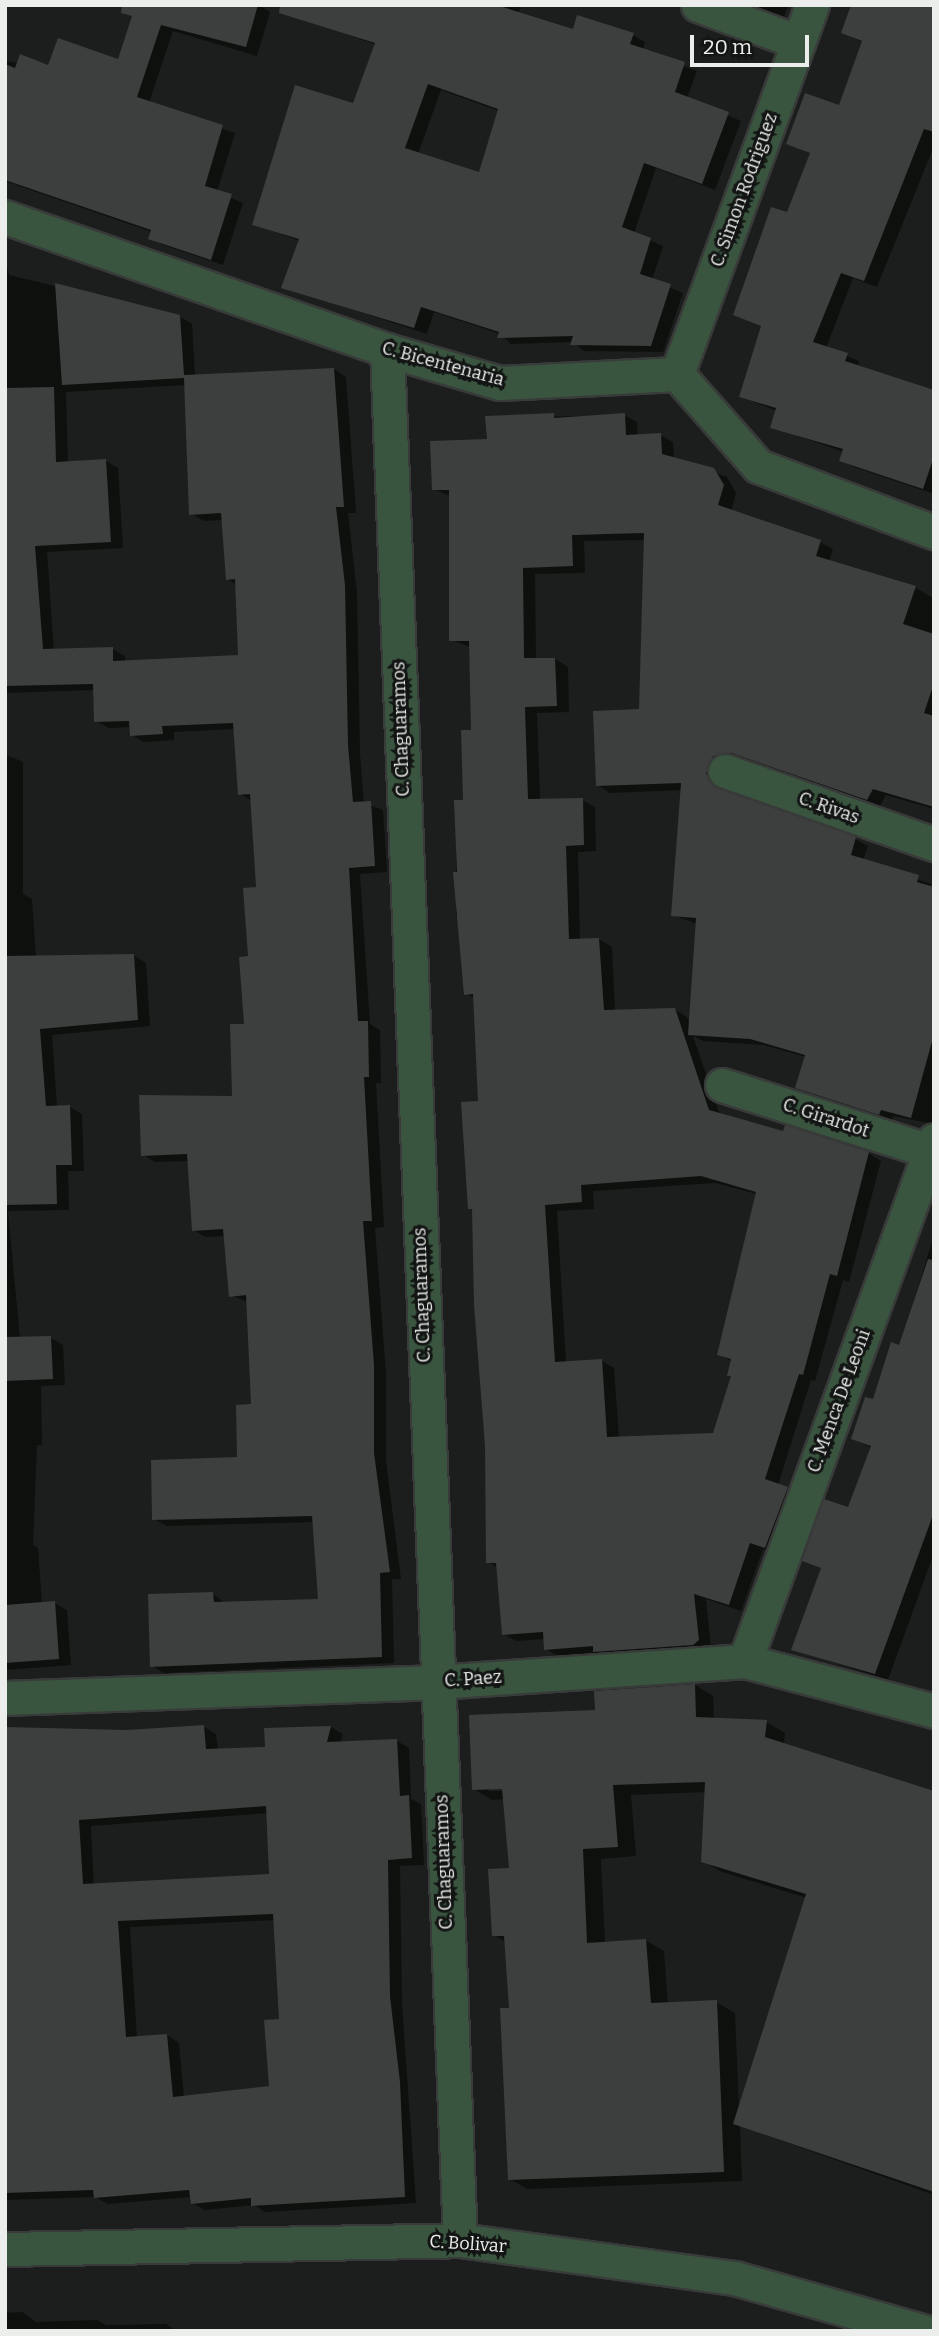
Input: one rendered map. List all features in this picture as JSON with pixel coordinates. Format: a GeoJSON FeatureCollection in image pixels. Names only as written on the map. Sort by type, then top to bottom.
{"type":"FeatureCollection","features":[{"type":"Feature","properties":{"kind":"street"},"geometry":{"type":"LineString","coordinates":[[698,5],[798,42]]}},
{"type":"Feature","properties":{"kind":"street","name":"C. Simon Rodriguez"},"geometry":{"type":"LineString","coordinates":[[677,374],[812,5]]}},
{"type":"Feature","properties":{"kind":"street","name":"C. Bicentenaria"},"geometry":{"type":"LineString","coordinates":[[5,217],[387,350],[499,383],[677,374]]}},
{"type":"Feature","properties":{"kind":"street","name":"C. Chaguaramos"},"geometry":{"type":"LineString","coordinates":[[387,350],[436,1682],[460,2240]]}},
{"type":"Feature","properties":{"kind":"street"},"geometry":{"type":"LineString","coordinates":[[677,374],[758,466],[934,532]]}},
{"type":"Feature","properties":{"kind":"street","name":"C. Rivas"},"geometry":{"type":"LineString","coordinates":[[725,771],[934,845]]}},
{"type":"Feature","properties":{"kind":"street","name":"C. Girardot"},"geometry":{"type":"LineString","coordinates":[[722,1085],[932,1146]]}},
{"type":"Feature","properties":{"kind":"street","name":"C. Menca De Leoni"},"geometry":{"type":"LineString","coordinates":[[745,1661],[932,1146]]}},
{"type":"Feature","properties":{"kind":"street","name":"C. Paez"},"geometry":{"type":"LineString","coordinates":[[5,1698],[436,1682],[745,1661],[934,1711]]}},
{"type":"Feature","properties":{"kind":"street","name":"C. Bolivar"},"geometry":{"type":"LineString","coordinates":[[5,2249],[460,2240],[735,2278],[922,2331]]}},
{"type":"Feature","properties":{"kind":"building"},"geometry":{"type":"Polygon","coordinates":[[[122,5],[258,5],[246,47],[161,25],[137,97],[223,125],[205,186],[232,194],[211,260],[148,239],[151,230],[5,180],[5,64],[15,68],[20,54],[48,65],[58,38],[118,59],[132,16],[121,13],[122,5]]]}},
{"type":"Feature","properties":{"kind":"building"},"geometry":{"type":"Polygon","coordinates":[[[280,5],[496,5],[573,29],[577,15],[634,33],[630,44],[685,62],[675,92],[729,112],[702,184],[644,163],[622,227],[651,238],[640,274],[671,284],[651,346],[570,345],[573,336],[497,338],[499,332],[421,307],[414,328],[281,288],[299,239],[252,225],[295,85],[353,103],[375,43],[279,13],[280,5]],[[428,84],[405,148],[479,172],[498,109],[428,84]]]}},
{"type":"Feature","properties":{"kind":"building"},"geometry":{"type":"Polygon","coordinates":[[[851,5],[934,5],[934,132],[924,129],[864,281],[841,273],[813,342],[848,353],[845,361],[934,390],[934,456],[923,489],[839,461],[843,449],[770,428],[776,408],[739,397],[761,326],[733,315],[771,207],[787,212],[810,153],[786,144],[805,93],[839,105],[862,41],[841,33],[851,5]]]}},
{"type":"Feature","properties":{"kind":"building"},"geometry":{"type":"Polygon","coordinates":[[[55,283],[180,315],[184,375],[334,368],[344,507],[336,507],[345,585],[348,745],[353,802],[371,801],[375,866],[349,868],[358,1021],[368,1021],[369,1077],[364,1077],[372,1221],[363,1221],[374,1365],[374,1453],[390,1572],[380,1573],[382,1657],[150,1667],[148,1594],[213,1592],[214,1602],[318,1599],[312,1516],[152,1520],[151,1460],[237,1457],[236,1405],[251,1404],[246,1295],[229,1297],[223,1229],[192,1231],[187,1154],[141,1156],[139,1095],[232,1096],[230,1024],[244,1024],[239,957],[248,956],[243,888],[256,887],[250,794],[238,795],[233,723],[162,726],[163,734],[130,736],[129,721],[94,722],[93,684],[5,686],[5,388],[54,387],[56,462],[106,459],[111,542],[35,546],[43,649],[113,647],[113,661],[238,655],[235,579],[226,580],[221,513],[189,515],[184,378],[62,385],[55,283]]]}},
{"type":"Feature","properties":{"kind":"building"},"geometry":{"type":"Polygon","coordinates":[[[554,413],[554,418],[625,413],[626,435],[661,433],[662,454],[714,468],[724,485],[718,505],[821,540],[816,556],[916,586],[903,624],[934,634],[934,683],[924,713],[934,716],[934,807],[873,789],[867,800],[731,753],[713,756],[706,774],[719,789],[856,837],[851,855],[919,875],[917,882],[934,887],[934,1034],[911,1118],[881,1110],[879,1115],[795,1088],[805,1055],[750,1039],[688,1035],[696,918],[671,916],[681,783],[596,786],[593,711],[639,709],[644,533],[572,535],[573,566],[523,568],[524,658],[555,658],[557,706],[525,707],[528,799],[583,798],[584,845],[566,846],[569,939],[599,938],[604,1010],[675,1008],[709,1110],[783,1131],[785,1125],[869,1152],[837,1276],[830,1274],[803,1375],[799,1374],[765,1479],[788,1487],[765,1548],[750,1543],[729,1605],[694,1594],[699,1640],[693,1645],[593,1652],[593,1646],[544,1650],[543,1632],[502,1635],[496,1563],[486,1563],[485,1446],[474,1305],[472,1209],[468,1209],[461,1102],[478,1101],[473,994],[464,995],[453,872],[457,872],[454,800],[463,800],[461,730],[471,730],[469,641],[449,641],[449,490],[432,490],[430,441],[487,439],[485,416],[554,413]],[[701,1176],[581,1185],[582,1202],[545,1205],[555,1362],[602,1359],[607,1437],[713,1433],[731,1376],[727,1376],[731,1359],[717,1355],[756,1192],[701,1176]]]}},
{"type":"Feature","properties":{"kind":"building"},"geometry":{"type":"Polygon","coordinates":[[[134,954],[138,1020],[40,1029],[46,1106],[70,1105],[72,1165],[56,1165],[57,1204],[5,1205],[5,956],[134,954]]]}},
{"type":"Feature","properties":{"kind":"building"},"geometry":{"type":"Polygon","coordinates":[[[928,1259],[934,1260],[934,1512],[875,1674],[791,1650],[821,1568],[802,1561],[824,1499],[848,1507],[871,1446],[851,1439],[865,1397],[873,1399],[891,1342],[899,1345],[928,1259]]]}},
{"type":"Feature","properties":{"kind":"building"},"geometry":{"type":"Polygon","coordinates":[[[51,1336],[53,1379],[5,1381],[5,1337],[51,1336]]]}},
{"type":"Feature","properties":{"kind":"building"},"geometry":{"type":"Polygon","coordinates":[[[55,1601],[59,1659],[5,1663],[5,1605],[55,1601]]]}},
{"type":"Feature","properties":{"kind":"building"},"geometry":{"type":"Polygon","coordinates":[[[695,1684],[696,1717],[767,1720],[765,1737],[934,1791],[934,2192],[733,2124],[806,1894],[701,1862],[705,1782],[613,1785],[618,1847],[583,1849],[587,1943],[646,1939],[651,2003],[717,2000],[724,2172],[508,2180],[500,2008],[509,2008],[504,1936],[492,1936],[488,1869],[509,1868],[502,1789],[472,1790],[469,1715],[595,1710],[594,1691],[695,1684]]]}},
{"type":"Feature","properties":{"kind":"building"},"geometry":{"type":"Polygon","coordinates":[[[204,1725],[206,1749],[265,1747],[264,1728],[331,1726],[327,1742],[397,1739],[400,1796],[409,1795],[412,1858],[388,1860],[390,1996],[400,2082],[405,2197],[251,2206],[251,2198],[191,2204],[189,2190],[94,2198],[93,2190],[5,2193],[5,1727],[127,1730],[204,1725]],[[266,1806],[79,1820],[83,1884],[269,1874],[266,1806]],[[273,1914],[118,1921],[126,2037],[167,2034],[173,2097],[269,2086],[264,2020],[279,2019],[273,1914]]]}}]}
